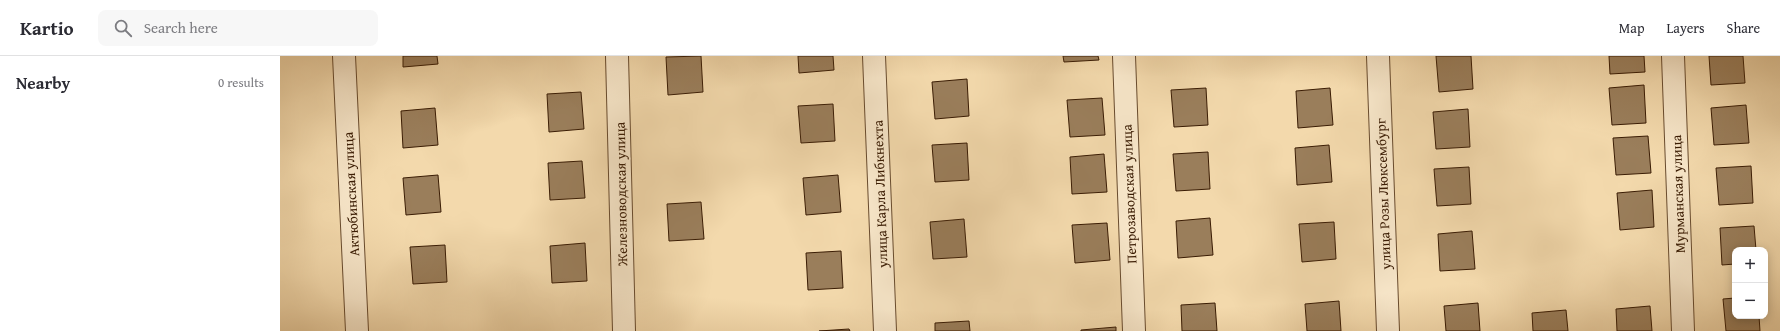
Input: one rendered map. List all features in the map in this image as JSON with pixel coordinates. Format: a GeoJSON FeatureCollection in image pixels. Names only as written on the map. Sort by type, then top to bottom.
{"type":"FeatureCollection","features":[{"type":"Feature","properties":{"kind":"street","name":"Актюбинская улица"},"geometry":{"type":"LineString","coordinates":[[344,56],[357,331]]}},
{"type":"Feature","properties":{"kind":"street","name":"Железноводская улица"},"geometry":{"type":"LineString","coordinates":[[617,56],[624,331]]}},
{"type":"Feature","properties":{"kind":"street","name":"улица Карла Либкнехта"},"geometry":{"type":"LineString","coordinates":[[874,56],[885,331]]}},
{"type":"Feature","properties":{"kind":"street","name":"Петрозаводская улица"},"geometry":{"type":"LineString","coordinates":[[1124,56],[1134,331]]}},
{"type":"Feature","properties":{"kind":"street","name":"улица Розы Люксембург"},"geometry":{"type":"LineString","coordinates":[[1378,56],[1388,331]]}},
{"type":"Feature","properties":{"kind":"street","name":"Мурманская улица"},"geometry":{"type":"LineString","coordinates":[[1673,56],[1683,331]]}},
{"type":"Feature","properties":{"kind":"building"},"geometry":{"type":"Polygon","coordinates":[[[403,56],[437,56],[438,64],[403,67],[403,56]]]}},
{"type":"Feature","properties":{"kind":"building"},"geometry":{"type":"Polygon","coordinates":[[[701,56],[703,92],[668,95],[666,57],[701,56]]]}},
{"type":"Feature","properties":{"kind":"building"},"geometry":{"type":"Polygon","coordinates":[[[798,56],[833,56],[834,70],[799,73],[798,56]]]}},
{"type":"Feature","properties":{"kind":"building"},"geometry":{"type":"Polygon","coordinates":[[[1063,56],[1098,56],[1099,60],[1064,62],[1063,56]]]}},
{"type":"Feature","properties":{"kind":"building"},"geometry":{"type":"Polygon","coordinates":[[[1436,56],[1471,56],[1473,89],[1439,92],[1436,56]]]}},
{"type":"Feature","properties":{"kind":"building"},"geometry":{"type":"Polygon","coordinates":[[[1609,56],[1644,56],[1645,72],[1610,74],[1609,56]]]}},
{"type":"Feature","properties":{"kind":"building"},"geometry":{"type":"Polygon","coordinates":[[[1709,56],[1743,56],[1745,83],[1711,85],[1709,56]]]}},
{"type":"Feature","properties":{"kind":"building"},"geometry":{"type":"Polygon","coordinates":[[[967,79],[969,116],[935,119],[932,82],[967,79]]]}},
{"type":"Feature","properties":{"kind":"building"},"geometry":{"type":"Polygon","coordinates":[[[1644,85],[1646,123],[1612,125],[1609,88],[1644,85]]]}},
{"type":"Feature","properties":{"kind":"building"},"geometry":{"type":"Polygon","coordinates":[[[1206,88],[1208,125],[1174,127],[1171,90],[1206,88]]]}},
{"type":"Feature","properties":{"kind":"building"},"geometry":{"type":"Polygon","coordinates":[[[1330,88],[1333,125],[1298,128],[1296,91],[1330,88]]]}},
{"type":"Feature","properties":{"kind":"building"},"geometry":{"type":"Polygon","coordinates":[[[581,92],[584,129],[549,132],[547,94],[581,92]]]}},
{"type":"Feature","properties":{"kind":"building"},"geometry":{"type":"Polygon","coordinates":[[[1102,98],[1105,135],[1070,137],[1067,100],[1102,98]]]}},
{"type":"Feature","properties":{"kind":"building"},"geometry":{"type":"Polygon","coordinates":[[[833,104],[835,141],[801,143],[798,106],[833,104]]]}},
{"type":"Feature","properties":{"kind":"building"},"geometry":{"type":"Polygon","coordinates":[[[1746,105],[1749,143],[1714,145],[1711,108],[1746,105]]]}},
{"type":"Feature","properties":{"kind":"building"},"geometry":{"type":"Polygon","coordinates":[[[435,108],[438,145],[403,148],[401,111],[435,108]]]}},
{"type":"Feature","properties":{"kind":"building"},"geometry":{"type":"Polygon","coordinates":[[[1468,109],[1470,147],[1436,149],[1433,112],[1468,109]]]}},
{"type":"Feature","properties":{"kind":"building"},"geometry":{"type":"Polygon","coordinates":[[[1648,136],[1651,173],[1616,175],[1613,138],[1648,136]]]}},
{"type":"Feature","properties":{"kind":"building"},"geometry":{"type":"Polygon","coordinates":[[[967,143],[969,180],[935,182],[932,145],[967,143]]]}},
{"type":"Feature","properties":{"kind":"building"},"geometry":{"type":"Polygon","coordinates":[[[1329,145],[1332,182],[1297,185],[1295,148],[1329,145]]]}},
{"type":"Feature","properties":{"kind":"building"},"geometry":{"type":"Polygon","coordinates":[[[1208,152],[1210,189],[1176,191],[1173,154],[1208,152]]]}},
{"type":"Feature","properties":{"kind":"building"},"geometry":{"type":"Polygon","coordinates":[[[1104,154],[1107,192],[1072,194],[1070,157],[1104,154]]]}},
{"type":"Feature","properties":{"kind":"building"},"geometry":{"type":"Polygon","coordinates":[[[582,161],[585,198],[550,200],[548,163],[582,161]]]}},
{"type":"Feature","properties":{"kind":"building"},"geometry":{"type":"Polygon","coordinates":[[[1751,166],[1753,203],[1719,205],[1716,168],[1751,166]]]}},
{"type":"Feature","properties":{"kind":"building"},"geometry":{"type":"Polygon","coordinates":[[[1469,167],[1471,204],[1437,206],[1434,169],[1469,167]]]}},
{"type":"Feature","properties":{"kind":"building"},"geometry":{"type":"Polygon","coordinates":[[[438,175],[441,212],[406,215],[403,178],[438,175]]]}},
{"type":"Feature","properties":{"kind":"building"},"geometry":{"type":"Polygon","coordinates":[[[838,175],[841,212],[806,215],[803,178],[838,175]]]}},
{"type":"Feature","properties":{"kind":"building"},"geometry":{"type":"Polygon","coordinates":[[[1652,190],[1654,227],[1620,230],[1617,193],[1652,190]]]}},
{"type":"Feature","properties":{"kind":"building"},"geometry":{"type":"Polygon","coordinates":[[[701,202],[704,239],[669,241],[667,204],[701,202]]]}},
{"type":"Feature","properties":{"kind":"building"},"geometry":{"type":"Polygon","coordinates":[[[1210,218],[1213,255],[1178,258],[1176,221],[1210,218]]]}},
{"type":"Feature","properties":{"kind":"building"},"geometry":{"type":"Polygon","coordinates":[[[964,219],[967,257],[933,259],[930,222],[964,219]]]}},
{"type":"Feature","properties":{"kind":"building"},"geometry":{"type":"Polygon","coordinates":[[[1334,222],[1336,259],[1302,262],[1299,224],[1334,222]]]}},
{"type":"Feature","properties":{"kind":"building"},"geometry":{"type":"Polygon","coordinates":[[[1107,223],[1110,260],[1075,263],[1072,225],[1107,223]]]}},
{"type":"Feature","properties":{"kind":"building"},"geometry":{"type":"Polygon","coordinates":[[[1754,226],[1756,247],[1732,247],[1732,264],[1722,265],[1720,228],[1754,226]]]}},
{"type":"Feature","properties":{"kind":"building"},"geometry":{"type":"Polygon","coordinates":[[[1472,231],[1475,269],[1440,271],[1438,234],[1472,231]]]}},
{"type":"Feature","properties":{"kind":"building"},"geometry":{"type":"Polygon","coordinates":[[[585,243],[587,281],[552,283],[550,246],[585,243]]]}},
{"type":"Feature","properties":{"kind":"building"},"geometry":{"type":"Polygon","coordinates":[[[445,245],[447,282],[413,284],[410,247],[445,245]]]}},
{"type":"Feature","properties":{"kind":"building"},"geometry":{"type":"Polygon","coordinates":[[[841,251],[843,288],[808,290],[806,253],[841,251]]]}},
{"type":"Feature","properties":{"kind":"building"},"geometry":{"type":"Polygon","coordinates":[[[1732,298],[1732,319],[1759,319],[1760,331],[1726,331],[1723,299],[1732,298]]]}},
{"type":"Feature","properties":{"kind":"building"},"geometry":{"type":"Polygon","coordinates":[[[1339,301],[1341,331],[1307,331],[1305,304],[1339,301]]]}},
{"type":"Feature","properties":{"kind":"building"},"geometry":{"type":"Polygon","coordinates":[[[1215,303],[1217,331],[1182,331],[1181,305],[1215,303]]]}},
{"type":"Feature","properties":{"kind":"building"},"geometry":{"type":"Polygon","coordinates":[[[1478,303],[1480,331],[1446,331],[1444,306],[1478,303]]]}},
{"type":"Feature","properties":{"kind":"building"},"geometry":{"type":"Polygon","coordinates":[[[1650,306],[1652,331],[1617,331],[1616,309],[1650,306]]]}},
{"type":"Feature","properties":{"kind":"building"},"geometry":{"type":"Polygon","coordinates":[[[1566,310],[1568,331],[1533,331],[1532,313],[1566,310]]]}},
{"type":"Feature","properties":{"kind":"building"},"geometry":{"type":"Polygon","coordinates":[[[969,321],[970,331],[935,331],[935,323],[969,321]]]}},
{"type":"Feature","properties":{"kind":"building"},"geometry":{"type":"Polygon","coordinates":[[[1116,327],[1116,331],[1081,331],[1081,330],[1116,327]]]}},
{"type":"Feature","properties":{"kind":"building"},"geometry":{"type":"Polygon","coordinates":[[[849,329],[850,331],[819,331],[849,329]]]}}]}
